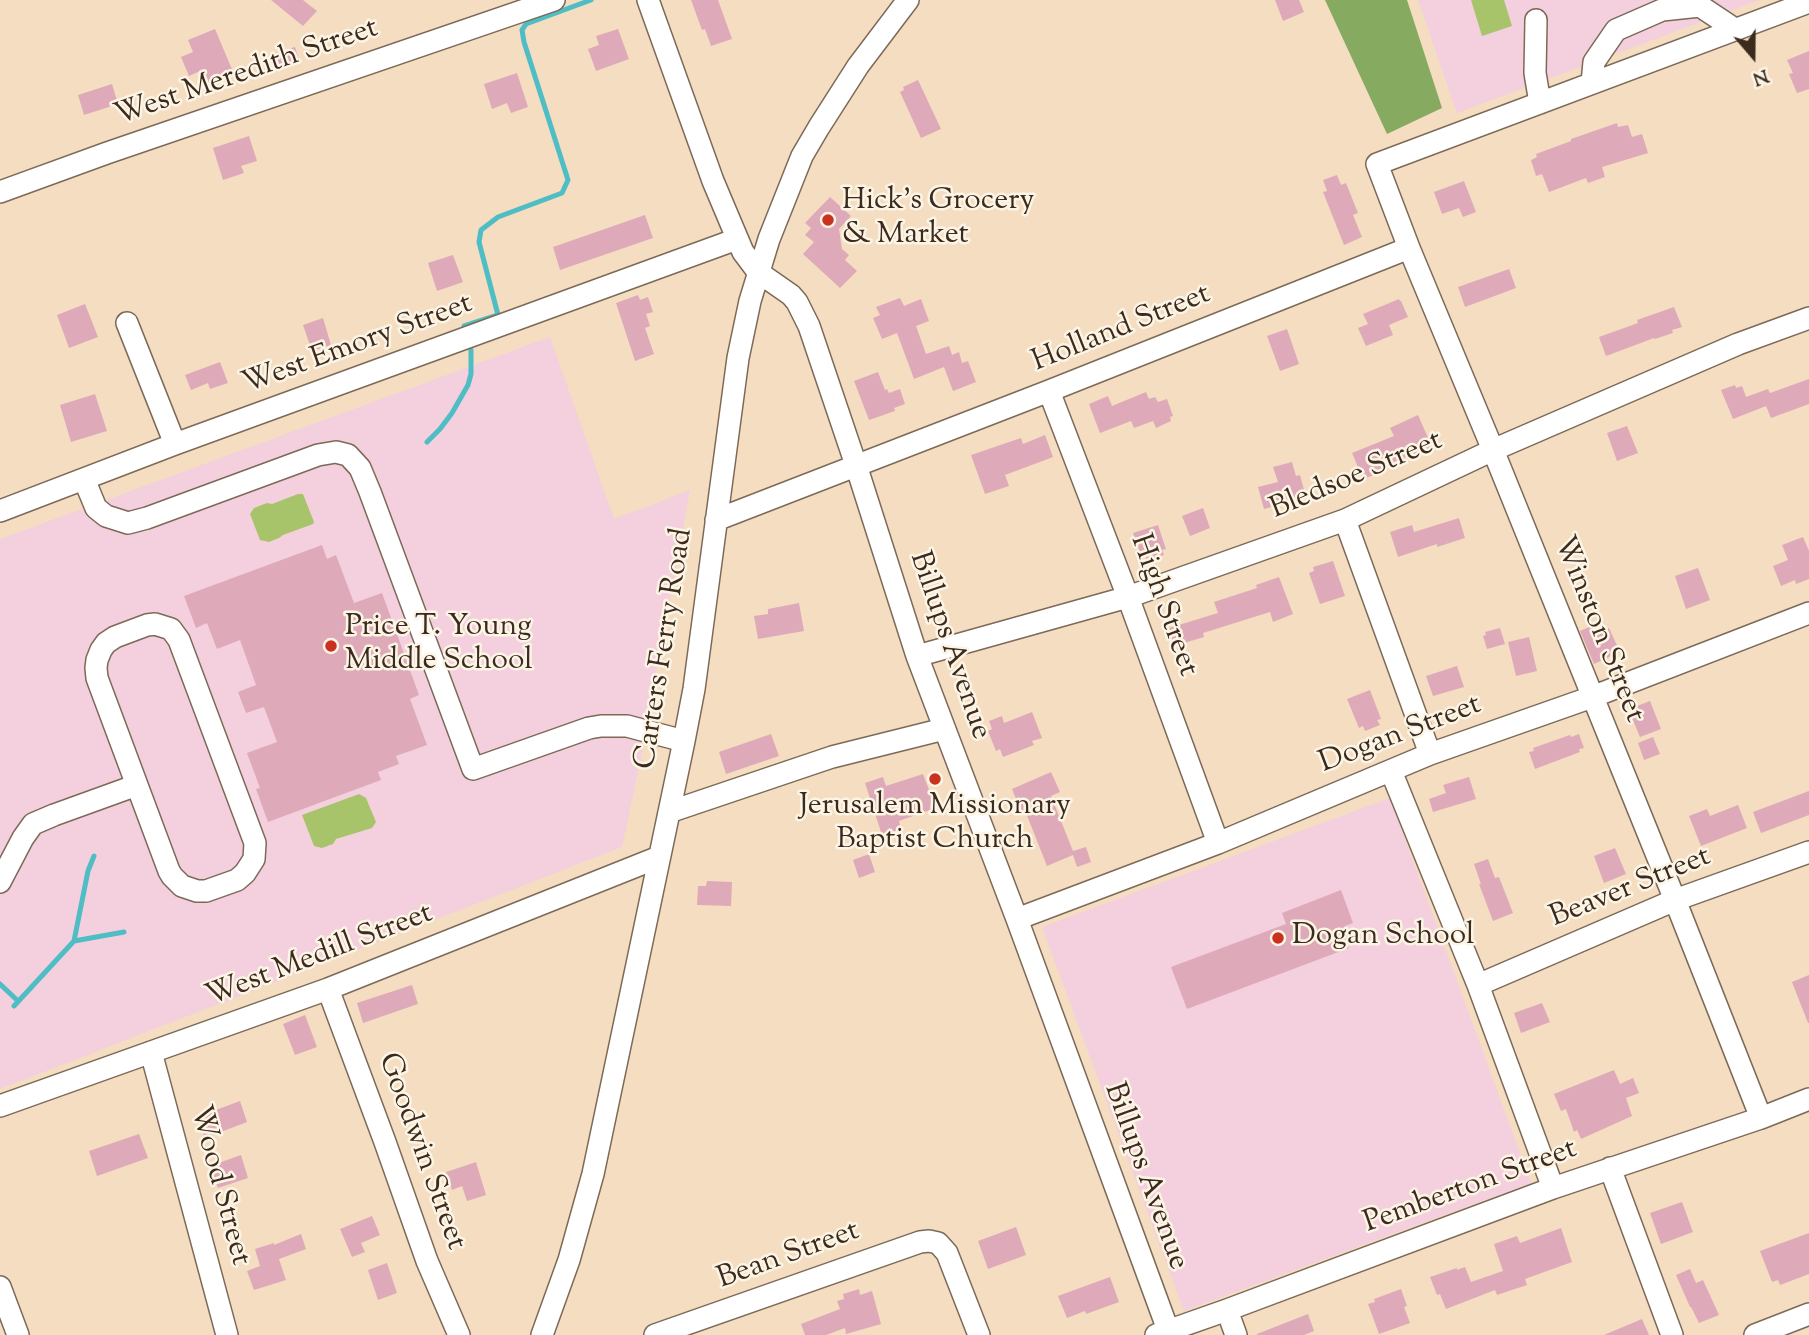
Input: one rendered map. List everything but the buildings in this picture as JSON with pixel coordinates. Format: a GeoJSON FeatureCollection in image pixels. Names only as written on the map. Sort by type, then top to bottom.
{"type":"FeatureCollection","features":[{"type":"Feature","properties":{"kind":"street","name":"West Meredith Street"},"geometry":{"type":"LineString","coordinates":[[0,192],[554,0]]}},
{"type":"Feature","properties":{"kind":"street","name":"Billups Avenue"},"geometry":{"type":"LineString","coordinates":[[648,0],[713,181],[743,252],[758,272],[791,295],[809,327],[917,656],[1017,919],[1162,1333]]}},
{"type":"Feature","properties":{"kind":"street","name":"Carters Ferry Road"},"geometry":{"type":"LineString","coordinates":[[542,1335],[569,1261],[593,1174],[684,741],[694,689],[738,358],[758,272],[802,156],[858,66],[908,0]]}},
{"type":"Feature","properties":{"kind":"street"},"geometry":{"type":"LineString","coordinates":[[1536,20],[1535,73],[1541,103],[1809,2]]}},
{"type":"Feature","properties":{"kind":"street"},"geometry":{"type":"LineString","coordinates":[[1592,83],[1594,62],[1616,30],[1662,10],[1700,6],[1736,30]]}},
{"type":"Feature","properties":{"kind":"street","name":"Winston Street"},"geometry":{"type":"LineString","coordinates":[[1541,103],[1377,164],[1761,1118]]}},
{"type":"Feature","properties":{"kind":"street","name":"West Emory Street"},"geometry":{"type":"LineString","coordinates":[[0,511],[175,444],[737,239]]}},
{"type":"Feature","properties":{"kind":"street","name":"Holland Street"},"geometry":{"type":"LineString","coordinates":[[716,520],[1409,248]]}},
{"type":"Feature","properties":{"kind":"street","name":"Bledsoe Street"},"geometry":{"type":"LineString","coordinates":[[917,656],[1128,597],[1345,520],[1493,450],[1738,344],[1809,318]]}},
{"type":"Feature","properties":{"kind":"street"},"geometry":{"type":"LineString","coordinates":[[127,323],[175,444]]}},
{"type":"Feature","properties":{"kind":"street","name":"High Street"},"geometry":{"type":"LineString","coordinates":[[1049,391],[1218,843]]}},
{"type":"Feature","properties":{"kind":"street"},"geometry":{"type":"LineString","coordinates":[[84,479],[100,512],[112,519],[128,523],[318,455],[336,452],[348,455],[360,468],[370,492],[472,769],[601,726],[627,726],[684,741]]}},
{"type":"Feature","properties":{"kind":"street"},"geometry":{"type":"LineString","coordinates":[[1345,520],[1430,754]]}},
{"type":"Feature","properties":{"kind":"street","name":"Dogan Street"},"geometry":{"type":"LineString","coordinates":[[1017,919],[1218,843],[1430,754],[1592,697],[1809,612]]}},
{"type":"Feature","properties":{"kind":"street"},"geometry":{"type":"LineString","coordinates":[[155,624],[171,629],[179,640],[252,833],[255,852],[251,867],[237,880],[206,891],[182,886],[169,871],[137,785],[97,678],[96,668],[106,643],[115,637],[155,624]]}},
{"type":"Feature","properties":{"kind":"street"},"geometry":{"type":"LineString","coordinates":[[669,812],[832,757],[944,729]]}},
{"type":"Feature","properties":{"kind":"street"},"geometry":{"type":"LineString","coordinates":[[1391,771],[1478,985],[1553,1188]]}},
{"type":"Feature","properties":{"kind":"street"},"geometry":{"type":"LineString","coordinates":[[0,882],[33,824],[137,785]]}},
{"type":"Feature","properties":{"kind":"street","name":"Beaver Street"},"geometry":{"type":"LineString","coordinates":[[1478,985],[1675,900],[1809,852]]}},
{"type":"Feature","properties":{"kind":"street","name":"West Medill Street"},"geometry":{"type":"LineString","coordinates":[[0,1106],[328,989],[659,858]]}},
{"type":"Feature","properties":{"kind":"street","name":"Goodwin Street"},"geometry":{"type":"LineString","coordinates":[[328,989],[427,1261],[459,1335]]}},
{"type":"Feature","properties":{"kind":"street","name":"Wood Street"},"geometry":{"type":"LineString","coordinates":[[151,1052],[228,1335]]}},
{"type":"Feature","properties":{"kind":"street","name":"Pemberton Street"},"geometry":{"type":"LineString","coordinates":[[1162,1333],[1553,1188],[1761,1118],[1809,1099]]}},
{"type":"Feature","properties":{"kind":"street"},"geometry":{"type":"LineString","coordinates":[[1610,1168],[1672,1335]]}},
{"type":"Feature","properties":{"kind":"street","name":"Bean Street"},"geometry":{"type":"LineString","coordinates":[[655,1335],[929,1241],[943,1247],[954,1266],[979,1335]]}},
{"type":"Feature","properties":{"kind":"street"},"geometry":{"type":"LineString","coordinates":[[0,1287],[18,1335]]}},
{"type":"Feature","properties":{"kind":"street"},"geometry":{"type":"LineString","coordinates":[[1227,1310],[1236,1335]]}},
{"type":"Feature","properties":{"kind":"street"},"geometry":{"type":"LineString","coordinates":[[1755,1335],[1809,1314]]}},
{"type":"Feature","properties":{"kind":"shaded area"},"geometry":{"type":"Polygon","coordinates":[[[1418,0],[1760,0],[1457,113],[1418,0]]]}},
{"type":"Feature","properties":{"kind":"shaded area","name":"Price T. Young Middle School"},"geometry":{"type":"Polygon","coordinates":[[[550,337],[614,519],[690,490],[622,847],[0,1089],[0,539],[550,337]]]}},
{"type":"Feature","properties":{"kind":"shaded area"},"geometry":{"type":"Polygon","coordinates":[[[1390,798],[1531,1183],[1184,1311],[1042,927],[1390,798]]]}},
{"type":"Feature","properties":{"kind":"green space"},"geometry":{"type":"Polygon","coordinates":[[[1325,0],[1407,0],[1442,108],[1387,134],[1325,0]]]}},
{"type":"Feature","properties":{"kind":"green space"},"geometry":{"type":"Polygon","coordinates":[[[1471,0],[1504,0],[1512,26],[1482,36],[1471,0]]]}},
{"type":"Feature","properties":{"kind":"green space"},"geometry":{"type":"Polygon","coordinates":[[[303,494],[313,524],[269,542],[260,540],[250,514],[254,508],[303,494]]]}},
{"type":"Feature","properties":{"kind":"green space"},"geometry":{"type":"Polygon","coordinates":[[[359,794],[366,798],[376,822],[372,828],[336,839],[333,844],[322,848],[314,846],[302,815],[359,794]]]}},
{"type":"Feature","properties":{"kind":"waterway"},"geometry":{"type":"LineString","coordinates":[[465,329],[464,326],[498,315],[479,242],[481,230],[498,217],[562,193],[568,180],[522,30],[526,24],[591,0]]}},
{"type":"Feature","properties":{"kind":"waterway"},"geometry":{"type":"LineString","coordinates":[[427,442],[452,413],[468,385],[471,350]]}},
{"type":"Feature","properties":{"kind":"waterway"},"geometry":{"type":"LineString","coordinates":[[14,1006],[74,941],[88,871],[94,856]]}},
{"type":"Feature","properties":{"kind":"waterway"},"geometry":{"type":"LineString","coordinates":[[74,941],[124,932]]}},
{"type":"Feature","properties":{"kind":"waterway"},"geometry":{"type":"LineString","coordinates":[[0,984],[18,1001]]}},
{"type":"Feature","properties":{"kind":"place","name":"Hick's Grocery & Market"},"geometry":{"type":"Point","coordinates":[828,220]}},
{"type":"Feature","properties":{"kind":"place","name":"Price T. Young Middle School"},"geometry":{"type":"Point","coordinates":[331,646]}},
{"type":"Feature","properties":{"kind":"place","name":"Jerusalem Missionary Baptist Church"},"geometry":{"type":"Point","coordinates":[935,779]}},
{"type":"Feature","properties":{"kind":"place","name":"Dogan School"},"geometry":{"type":"Point","coordinates":[1278,938]}}]}
